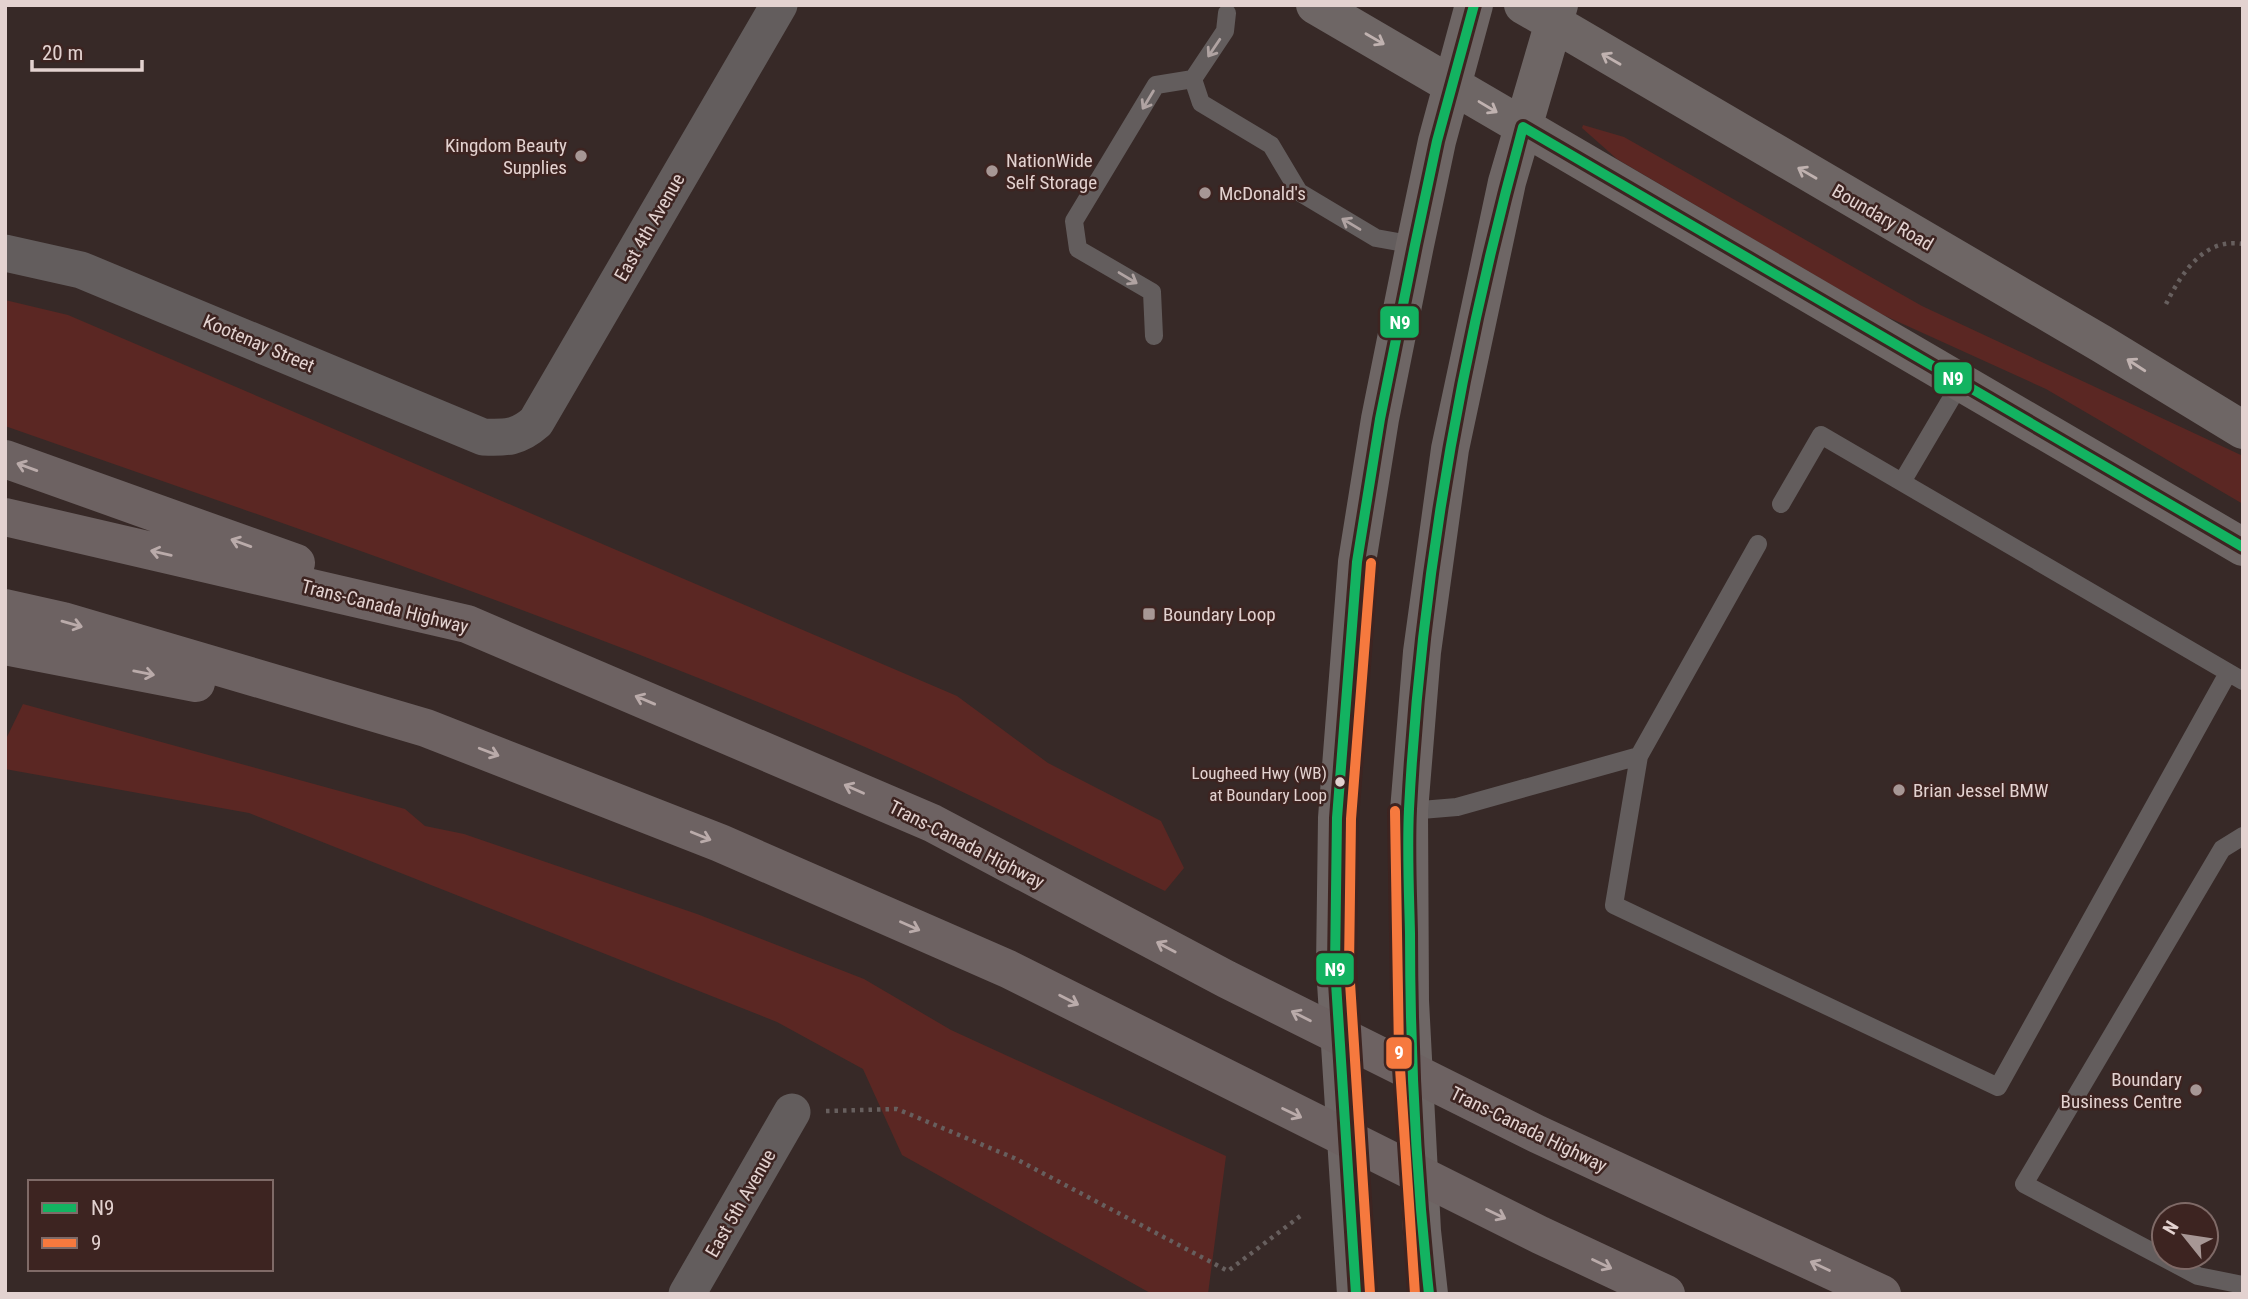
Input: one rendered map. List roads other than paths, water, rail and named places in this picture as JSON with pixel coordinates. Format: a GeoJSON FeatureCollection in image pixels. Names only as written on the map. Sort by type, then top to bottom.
{"type":"FeatureCollection","features":[{"type":"Feature","properties":{"kind":"highway"},"geometry":{"type":"LineString","coordinates":[[5,459],[467,624]]}},
{"type":"Feature","properties":{"kind":"highway","name":"Trans-Canada Highway"},"geometry":{"type":"LineString","coordinates":[[5,517],[467,624],[933,823],[1226,979],[1537,1134],[1882,1294]]}},
{"type":"Feature","properties":{"kind":"highway"},"geometry":{"type":"LineString","coordinates":[[5,608],[63,621],[426,728],[720,843],[996,963],[1540,1235],[1666,1294]]}},
{"type":"Feature","properties":{"kind":"highway"},"geometry":{"type":"LineString","coordinates":[[5,646],[426,728]]}},
{"type":"Feature","properties":{"kind":"main road"},"geometry":{"type":"LineString","coordinates":[[1315,5],[2243,547]]}},
{"type":"Feature","properties":{"kind":"main road"},"geometry":{"type":"LineString","coordinates":[[1356,1294],[1335,967],[1336,818],[1357,562],[1380,419],[1415,245],[1437,141],[1474,5]]}},
{"type":"Feature","properties":{"kind":"main road"},"geometry":{"type":"LineString","coordinates":[[1429,1294],[1422,1231],[1410,1001],[1409,811],[1422,652],[1450,449],[1501,207],[1523,127],[1545,11]]}},
{"type":"Feature","properties":{"kind":"main road","name":"Boundary Road"},"geometry":{"type":"LineString","coordinates":[[1545,11],[2243,430]]}},
{"type":"Feature","properties":{"kind":"street","name":"East 4th Avenue"},"geometry":{"type":"LineString","coordinates":[[510,438],[524,433],[536,422],[779,5]]}},
{"type":"Feature","properties":{"kind":"street","name":"Kootenay Street"},"geometry":{"type":"LineString","coordinates":[[5,253],[81,270],[483,437],[510,438]]}},
{"type":"Feature","properties":{"kind":"street","name":"East 5th Avenue"},"geometry":{"type":"LineString","coordinates":[[687,1294],[792,1112]]}},
{"type":"Feature","properties":{"kind":"lane"},"geometry":{"type":"LineString","coordinates":[[1154,336],[1152,292],[1078,249],[1074,221],[1157,85],[1193,79],[1225,31],[1227,13]]}},
{"type":"Feature","properties":{"kind":"lane"},"geometry":{"type":"LineString","coordinates":[[1193,79],[1201,103],[1271,145],[1299,192],[1376,239],[1415,245]]}},
{"type":"Feature","properties":{"kind":"lane"},"geometry":{"type":"LineString","coordinates":[[1902,482],[1962,382]]}},
{"type":"Feature","properties":{"kind":"lane"},"geometry":{"type":"LineString","coordinates":[[1758,544],[1639,756],[1614,905],[1998,1087],[2236,677],[1821,435],[1781,504]]}},
{"type":"Feature","properties":{"kind":"lane"},"geometry":{"type":"LineString","coordinates":[[1409,811],[1457,807],[1639,756]]}},
{"type":"Feature","properties":{"kind":"lane"},"geometry":{"type":"LineString","coordinates":[[2243,836],[2222,849],[2024,1184],[2198,1276],[2243,1285]]}},
{"type":"Feature","properties":{"kind":"place","name":"Kingdom Beauty Supplies"},"geometry":{"type":"Point","coordinates":[581,156]}},
{"type":"Feature","properties":{"kind":"place","name":"NationWide Self Storage"},"geometry":{"type":"Point","coordinates":[992,171]}},
{"type":"Feature","properties":{"kind":"place","name":"McDonald's"},"geometry":{"type":"Point","coordinates":[1205,193]}},
{"type":"Feature","properties":{"kind":"place","name":"Boundary Loop"},"geometry":{"type":"Point","coordinates":[1149,614]}},
{"type":"Feature","properties":{"kind":"place","name":"Lougheed Hwy (WB) at Boundary Loop"},"geometry":{"type":"Point","coordinates":[1340,782]}},
{"type":"Feature","properties":{"kind":"place","name":"Brian Jessel BMW"},"geometry":{"type":"Point","coordinates":[1899,790]}},
{"type":"Feature","properties":{"kind":"place","name":"Boundary Business Centre"},"geometry":{"type":"Point","coordinates":[2196,1090]}}]}
